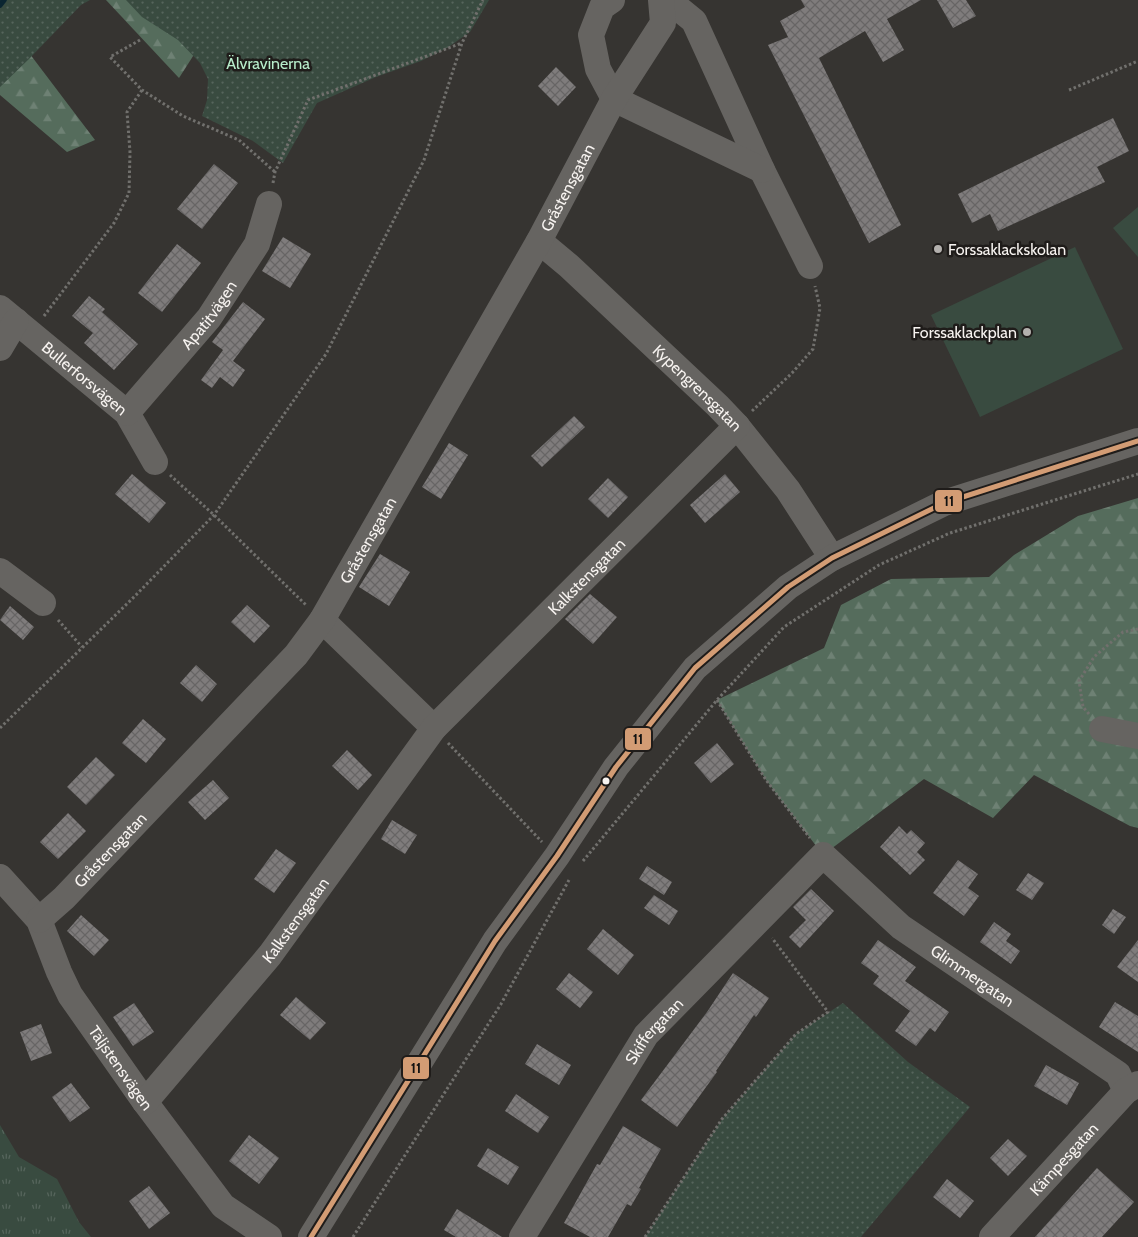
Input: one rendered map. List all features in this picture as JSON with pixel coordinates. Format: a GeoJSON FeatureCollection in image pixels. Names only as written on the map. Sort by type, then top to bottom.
{"type":"FeatureCollection","features":[{"type":"Feature","properties":{"kind":"street"},"geometry":{"type":"LineString","coordinates":[[612,0],[602,7],[591,35],[598,69],[614,98],[762,170]]}},
{"type":"Feature","properties":{"kind":"street","name":"Gråstensgatan"},"geometry":{"type":"LineString","coordinates":[[39,920],[64,898],[296,655],[322,620],[539,241],[614,98],[663,23],[661,0]]}},
{"type":"Feature","properties":{"kind":"street"},"geometry":{"type":"LineString","coordinates":[[668,0],[694,21],[762,170],[810,266]]}},
{"type":"Feature","properties":{"kind":"street","name":"Apatitvägen"},"geometry":{"type":"LineString","coordinates":[[127,413],[209,318],[257,244],[269,204]]}},
{"type":"Feature","properties":{"kind":"street","name":"Kypengrensgatan"},"geometry":{"type":"LineString","coordinates":[[539,241],[569,266],[737,426],[788,490],[832,558]]}},
{"type":"Feature","properties":{"kind":"street"},"geometry":{"type":"LineString","coordinates":[[0,348],[16,320]]}},
{"type":"Feature","properties":{"kind":"street","name":"Bullerforsvägen"},"geometry":{"type":"LineString","coordinates":[[16,320],[127,413],[155,462]]}},
{"type":"Feature","properties":{"kind":"street","name":"Kalkstensgatan"},"geometry":{"type":"LineString","coordinates":[[145,1102],[270,956],[434,728],[737,426]]}},
{"type":"Feature","properties":{"kind":"street"},"geometry":{"type":"LineString","coordinates":[[312,1237],[495,941],[566,862],[616,767],[695,668],[788,587],[832,558],[944,503],[1138,441]]}},
{"type":"Feature","properties":{"kind":"street"},"geometry":{"type":"LineString","coordinates":[[0,571],[43,604]]}},
{"type":"Feature","properties":{"kind":"street"},"geometry":{"type":"LineString","coordinates":[[322,620],[434,728]]}},
{"type":"Feature","properties":{"kind":"street"},"geometry":{"type":"LineString","coordinates":[[1102,729],[1138,736]]}},
{"type":"Feature","properties":{"kind":"street","name":"Skiffergatan"},"geometry":{"type":"LineString","coordinates":[[522,1237],[646,1036],[823,855]]}},
{"type":"Feature","properties":{"kind":"street","name":"Glimmergatan"},"geometry":{"type":"LineString","coordinates":[[823,855],[902,927],[1118,1074],[1132,1088]]}},
{"type":"Feature","properties":{"kind":"street","name":"Täljstensvägen"},"geometry":{"type":"LineString","coordinates":[[0,876],[39,920],[70,996],[222,1206],[269,1237]]}},
{"type":"Feature","properties":{"kind":"street","name":"Kämpesgatan"},"geometry":{"type":"LineString","coordinates":[[992,1237],[1132,1088]]}},
{"type":"Feature","properties":{"kind":"path"},"geometry":{"type":"LineString","coordinates":[[0,728],[135,596],[214,515],[326,354],[424,160],[462,43],[483,0]]}},
{"type":"Feature","properties":{"kind":"path"},"geometry":{"type":"LineString","coordinates":[[140,40],[110,57],[142,90],[183,116],[239,140],[275,172]]}},
{"type":"Feature","properties":{"kind":"path"},"geometry":{"type":"LineString","coordinates":[[269,204],[275,172],[308,100],[462,43]]}},
{"type":"Feature","properties":{"kind":"path"},"geometry":{"type":"LineString","coordinates":[[1069,90],[1138,61]]}},
{"type":"Feature","properties":{"kind":"path"},"geometry":{"type":"LineString","coordinates":[[16,320],[114,223],[129,193],[130,152],[127,112],[142,90]]}},
{"type":"Feature","properties":{"kind":"path"},"geometry":{"type":"LineString","coordinates":[[737,426],[792,373],[813,349],[820,308],[810,266]]}},
{"type":"Feature","properties":{"kind":"path"},"geometry":{"type":"LineString","coordinates":[[155,462],[214,515],[322,620]]}},
{"type":"Feature","properties":{"kind":"path"},"geometry":{"type":"LineString","coordinates":[[353,1237],[501,1004],[566,862],[599,844],[638,794],[717,700],[784,627],[879,565],[950,533],[1138,474]]}},
{"type":"Feature","properties":{"kind":"path"},"geometry":{"type":"LineString","coordinates":[[43,604],[82,647]]}},
{"type":"Feature","properties":{"kind":"path"},"geometry":{"type":"LineString","coordinates":[[1102,729],[1083,707],[1079,680],[1094,657],[1123,632],[1138,629]]}},
{"type":"Feature","properties":{"kind":"path"},"geometry":{"type":"LineString","coordinates":[[717,700],[766,780],[823,855]]}},
{"type":"Feature","properties":{"kind":"path"},"geometry":{"type":"LineString","coordinates":[[434,728],[548,848],[566,862]]}},
{"type":"Feature","properties":{"kind":"path"},"geometry":{"type":"LineString","coordinates":[[645,1237],[722,1120],[796,1034],[828,1012],[759,920]]}},
{"type":"Feature","properties":{"kind":"green space"},"geometry":{"type":"Polygon","coordinates":[[[0,0],[17,37],[95,140],[67,152],[0,95],[0,0]]]}},
{"type":"Feature","properties":{"kind":"green space"},"geometry":{"type":"Polygon","coordinates":[[[0,0],[90,0],[81,5],[0,87],[0,0]]]}},
{"type":"Feature","properties":{"kind":"green space"},"geometry":{"type":"Polygon","coordinates":[[[106,0],[229,0],[179,78],[106,0]]]}},
{"type":"Feature","properties":{"kind":"green space","name":"Älvravinerna"},"geometry":{"type":"Polygon","coordinates":[[[126,0],[489,0],[470,32],[447,48],[421,61],[376,77],[317,103],[283,163],[253,141],[202,116],[207,100],[208,79],[200,63],[178,40],[142,17],[126,0]]]}},
{"type":"Feature","properties":{"kind":"green space"},"geometry":{"type":"Polygon","coordinates":[[[1138,207],[1138,257],[1113,228],[1138,207]]]}},
{"type":"Feature","properties":{"kind":"green space","name":"Forssaklackplan"},"geometry":{"type":"Polygon","coordinates":[[[1075,247],[1123,349],[980,417],[931,315],[1075,247]]]}},
{"type":"Feature","properties":{"kind":"green space"},"geometry":{"type":"Polygon","coordinates":[[[1138,498],[1138,828],[1130,826],[1034,775],[993,818],[924,779],[823,855],[766,780],[717,700],[824,648],[841,605],[891,579],[989,577],[1014,555],[1078,516],[1138,498]]]}},
{"type":"Feature","properties":{"kind":"green space"},"geometry":{"type":"Polygon","coordinates":[[[843,1003],[908,1062],[970,1107],[861,1237],[645,1237],[722,1119],[796,1034],[843,1003]]]}},
{"type":"Feature","properties":{"kind":"green space"},"geometry":{"type":"Polygon","coordinates":[[[0,1125],[19,1157],[57,1179],[79,1222],[91,1237],[0,1237],[0,1125]]]}},
{"type":"Feature","properties":{"kind":"building"},"geometry":{"type":"Polygon","coordinates":[[[801,0],[921,0],[887,19],[904,50],[883,62],[865,31],[819,58],[901,225],[869,243],[768,45],[788,37],[780,21],[805,7],[801,0]]]}},
{"type":"Feature","properties":{"kind":"building"},"geometry":{"type":"Polygon","coordinates":[[[937,0],[966,0],[976,16],[953,28],[937,0]]]}},
{"type":"Feature","properties":{"kind":"building"},"geometry":{"type":"Polygon","coordinates":[[[556,67],[576,87],[558,106],[538,86],[556,67]]]}},
{"type":"Feature","properties":{"kind":"building"},"geometry":{"type":"Polygon","coordinates":[[[1113,118],[1129,151],[1097,167],[1105,182],[998,231],[990,214],[972,223],[958,194],[1113,118]]]}},
{"type":"Feature","properties":{"kind":"building"},"geometry":{"type":"Polygon","coordinates":[[[214,164],[238,183],[202,229],[177,209],[214,164]]]}},
{"type":"Feature","properties":{"kind":"building"},"geometry":{"type":"Polygon","coordinates":[[[283,237],[311,254],[290,288],[262,271],[283,237]]]}},
{"type":"Feature","properties":{"kind":"building"},"geometry":{"type":"Polygon","coordinates":[[[177,244],[201,263],[162,312],[138,293],[177,244]]]}},
{"type":"Feature","properties":{"kind":"building"},"geometry":{"type":"Polygon","coordinates":[[[89,296],[105,309],[102,312],[138,344],[114,370],[84,343],[93,333],[72,316],[89,296]]]}},
{"type":"Feature","properties":{"kind":"building"},"geometry":{"type":"Polygon","coordinates":[[[243,302],[265,319],[233,361],[245,370],[233,387],[220,377],[212,388],[201,380],[223,350],[212,342],[243,302]]]}},
{"type":"Feature","properties":{"kind":"building"},"geometry":{"type":"Polygon","coordinates":[[[574,416],[585,427],[542,467],[531,456],[574,416]]]}},
{"type":"Feature","properties":{"kind":"building"},"geometry":{"type":"Polygon","coordinates":[[[449,443],[468,455],[441,499],[422,487],[449,443]]]}},
{"type":"Feature","properties":{"kind":"building"},"geometry":{"type":"Polygon","coordinates":[[[132,474],[166,503],[149,523],[115,494],[132,474]]]}},
{"type":"Feature","properties":{"kind":"building"},"geometry":{"type":"Polygon","coordinates":[[[725,474],[740,492],[705,523],[690,505],[725,474]]]}},
{"type":"Feature","properties":{"kind":"building"},"geometry":{"type":"Polygon","coordinates":[[[608,478],[628,497],[608,518],[588,499],[608,478]]]}},
{"type":"Feature","properties":{"kind":"building"},"geometry":{"type":"Polygon","coordinates":[[[380,554],[410,572],[389,606],[359,587],[380,554]]]}},
{"type":"Feature","properties":{"kind":"building"},"geometry":{"type":"Polygon","coordinates":[[[590,594],[617,617],[593,644],[565,619],[590,594]]]}},
{"type":"Feature","properties":{"kind":"building"},"geometry":{"type":"Polygon","coordinates":[[[247,605],[270,626],[254,643],[231,622],[247,605]]]}},
{"type":"Feature","properties":{"kind":"building"},"geometry":{"type":"Polygon","coordinates":[[[10,606],[34,627],[23,640],[0,620],[10,606]]]}},
{"type":"Feature","properties":{"kind":"building"},"geometry":{"type":"Polygon","coordinates":[[[196,665],[217,684],[202,702],[180,683],[196,665]]]}},
{"type":"Feature","properties":{"kind":"building"},"geometry":{"type":"Polygon","coordinates":[[[143,719],[166,739],[146,763],[122,743],[143,719]]]}},
{"type":"Feature","properties":{"kind":"building"},"geometry":{"type":"Polygon","coordinates":[[[717,743],[734,764],[711,783],[694,763],[717,743]]]}},
{"type":"Feature","properties":{"kind":"building"},"geometry":{"type":"Polygon","coordinates":[[[347,750],[372,775],[358,790],[332,766],[347,750]]]}},
{"type":"Feature","properties":{"kind":"building"},"geometry":{"type":"Polygon","coordinates":[[[96,757],[115,775],[86,805],[67,787],[96,757]]]}},
{"type":"Feature","properties":{"kind":"building"},"geometry":{"type":"Polygon","coordinates":[[[213,780],[229,798],[205,820],[188,802],[213,780]]]}},
{"type":"Feature","properties":{"kind":"building"},"geometry":{"type":"Polygon","coordinates":[[[68,813],[86,831],[58,859],[40,842],[68,813]]]}},
{"type":"Feature","properties":{"kind":"building"},"geometry":{"type":"Polygon","coordinates":[[[392,820],[417,835],[405,854],[381,839],[392,820]]]}},
{"type":"Feature","properties":{"kind":"building"},"geometry":{"type":"Polygon","coordinates":[[[899,826],[907,834],[911,830],[925,843],[917,852],[925,860],[910,875],[880,847],[899,826]]]}},
{"type":"Feature","properties":{"kind":"building"},"geometry":{"type":"Polygon","coordinates":[[[276,849],[296,863],[274,893],[254,879],[276,849]]]}},
{"type":"Feature","properties":{"kind":"building"},"geometry":{"type":"Polygon","coordinates":[[[958,860],[978,874],[968,888],[979,896],[964,916],[933,893],[958,860]]]}},
{"type":"Feature","properties":{"kind":"building"},"geometry":{"type":"Polygon","coordinates":[[[647,866],[672,882],[664,895],[639,879],[647,866]]]}},
{"type":"Feature","properties":{"kind":"building"},"geometry":{"type":"Polygon","coordinates":[[[1028,873],[1044,883],[1032,900],[1016,890],[1028,873]]]}},
{"type":"Feature","properties":{"kind":"building"},"geometry":{"type":"Polygon","coordinates":[[[811,889],[834,911],[800,948],[789,937],[806,920],[793,907],[811,889]]]}},
{"type":"Feature","properties":{"kind":"building"},"geometry":{"type":"Polygon","coordinates":[[[654,895],[678,911],[669,925],[644,908],[654,895]]]}},
{"type":"Feature","properties":{"kind":"building"},"geometry":{"type":"Polygon","coordinates":[[[1113,909],[1126,917],[1114,934],[1102,925],[1113,909]]]}},
{"type":"Feature","properties":{"kind":"building"},"geometry":{"type":"Polygon","coordinates":[[[81,915],[109,940],[94,956],[67,931],[81,915]]]}},
{"type":"Feature","properties":{"kind":"building"},"geometry":{"type":"Polygon","coordinates":[[[994,922],[1011,934],[1006,941],[1020,951],[1011,964],[980,942],[994,922]]]}},
{"type":"Feature","properties":{"kind":"building"},"geometry":{"type":"Polygon","coordinates":[[[603,929],[634,955],[618,975],[587,949],[603,929]]]}},
{"type":"Feature","properties":{"kind":"building"},"geometry":{"type":"Polygon","coordinates":[[[878,940],[916,967],[905,981],[949,1012],[935,1032],[930,1028],[916,1046],[895,1031],[910,1011],[873,984],[879,976],[861,963],[878,940]]]}},
{"type":"Feature","properties":{"kind":"building"},"geometry":{"type":"Polygon","coordinates":[[[1138,940],[1138,982],[1117,967],[1138,940]]]}},
{"type":"Feature","properties":{"kind":"building"},"geometry":{"type":"Polygon","coordinates":[[[569,973],[593,992],[580,1008],[556,989],[569,973]]]}},
{"type":"Feature","properties":{"kind":"building"},"geometry":{"type":"Polygon","coordinates":[[[733,973],[769,998],[756,1017],[754,1015],[717,1072],[677,1127],[641,1100],[707,1012],[733,973]]]}},
{"type":"Feature","properties":{"kind":"building"},"geometry":{"type":"Polygon","coordinates":[[[296,997],[326,1023],[310,1040],[280,1015],[296,997]]]}},
{"type":"Feature","properties":{"kind":"building"},"geometry":{"type":"Polygon","coordinates":[[[1115,1002],[1138,1016],[1138,1052],[1099,1027],[1115,1002]]]}},
{"type":"Feature","properties":{"kind":"building"},"geometry":{"type":"Polygon","coordinates":[[[134,1003],[154,1032],[133,1046],[113,1017],[134,1003]]]}},
{"type":"Feature","properties":{"kind":"building"},"geometry":{"type":"Polygon","coordinates":[[[41,1024],[52,1053],[31,1061],[20,1032],[41,1024]]]}},
{"type":"Feature","properties":{"kind":"building"},"geometry":{"type":"Polygon","coordinates":[[[537,1044],[571,1065],[559,1085],[525,1064],[537,1044]]]}},
{"type":"Feature","properties":{"kind":"building"},"geometry":{"type":"Polygon","coordinates":[[[1046,1065],[1079,1083],[1067,1105],[1034,1086],[1046,1065]]]}},
{"type":"Feature","properties":{"kind":"building"},"geometry":{"type":"Polygon","coordinates":[[[71,1083],[90,1108],[70,1122],[52,1097],[71,1083]]]}},
{"type":"Feature","properties":{"kind":"building"},"geometry":{"type":"Polygon","coordinates":[[[516,1094],[549,1117],[538,1133],[505,1111],[516,1094]]]}},
{"type":"Feature","properties":{"kind":"building"},"geometry":{"type":"Polygon","coordinates":[[[623,1126],[661,1149],[631,1206],[627,1204],[608,1237],[590,1237],[564,1223],[597,1164],[600,1165],[623,1126]]]}},
{"type":"Feature","properties":{"kind":"building"},"geometry":{"type":"Polygon","coordinates":[[[249,1135],[279,1158],[259,1184],[229,1161],[249,1135]]]}},
{"type":"Feature","properties":{"kind":"building"},"geometry":{"type":"Polygon","coordinates":[[[1008,1139],[1027,1156],[1008,1176],[990,1158],[1008,1139]]]}},
{"type":"Feature","properties":{"kind":"building"},"geometry":{"type":"Polygon","coordinates":[[[488,1148],[519,1167],[508,1185],[477,1166],[488,1148]]]}},
{"type":"Feature","properties":{"kind":"building"},"geometry":{"type":"Polygon","coordinates":[[[1097,1168],[1134,1202],[1102,1237],[1035,1237],[1097,1168]]]}},
{"type":"Feature","properties":{"kind":"building"},"geometry":{"type":"Polygon","coordinates":[[[947,1179],[974,1201],[960,1218],[933,1197],[947,1179]]]}},
{"type":"Feature","properties":{"kind":"building"},"geometry":{"type":"Polygon","coordinates":[[[149,1186],[170,1213],[149,1229],[129,1201],[149,1186]]]}},
{"type":"Feature","properties":{"kind":"building"},"geometry":{"type":"Polygon","coordinates":[[[457,1209],[502,1237],[456,1237],[444,1230],[457,1209]]]}},
{"type":"Feature","properties":{"kind":"waterway"},"geometry":{"type":"LineString","coordinates":[[0,5],[4,0]]}},
{"type":"Feature","properties":{"kind":"transit line","name":"11"},"geometry":{"type":"LineString","coordinates":[[311,1237],[495,941],[557,856],[616,767],[695,668],[788,587],[832,558],[944,503],[1138,441]]}},
{"type":"Feature","properties":{"kind":"place","name":"Forssaklackskolan"},"geometry":{"type":"Point","coordinates":[938,249]}},
{"type":"Feature","properties":{"kind":"place","name":"Forssaklackplan"},"geometry":{"type":"Point","coordinates":[1027,332]}}]}
